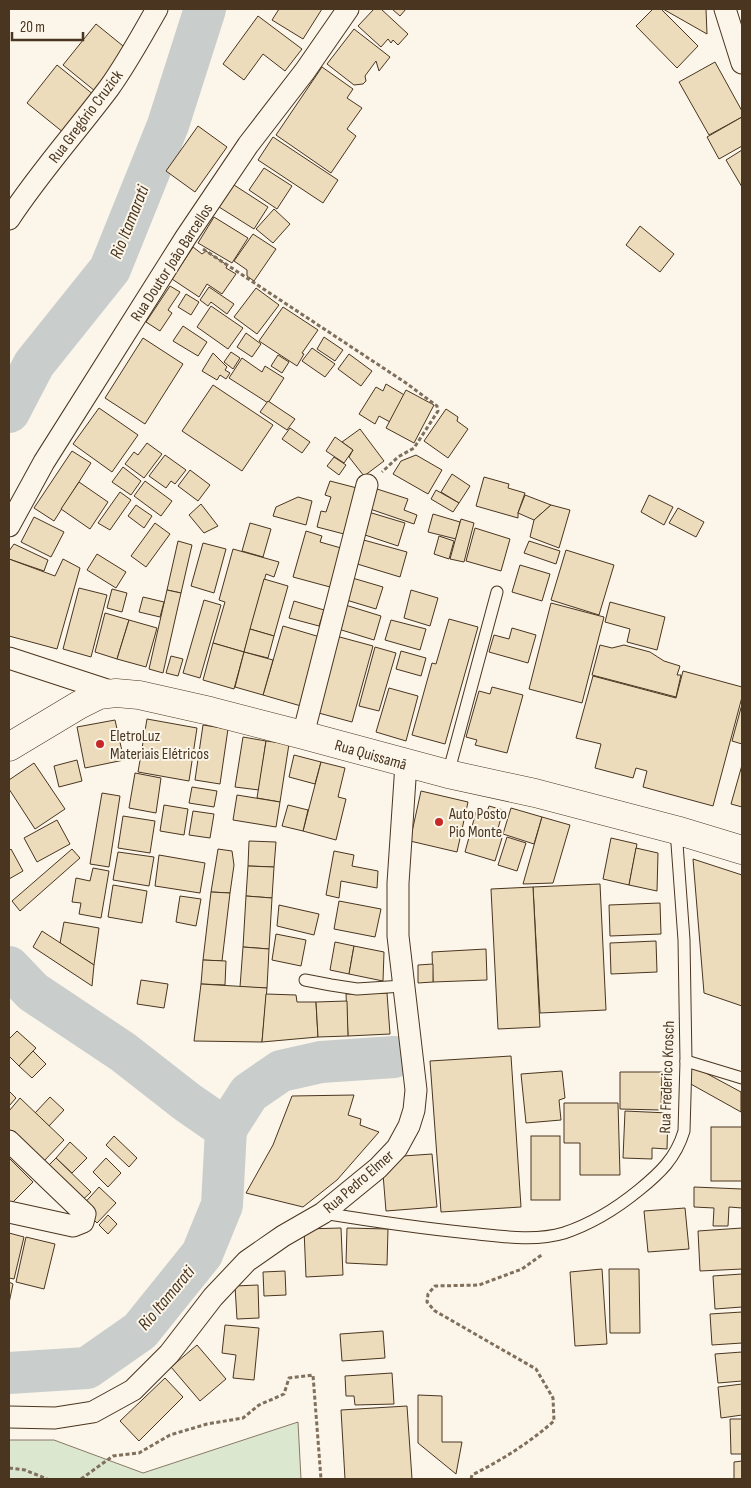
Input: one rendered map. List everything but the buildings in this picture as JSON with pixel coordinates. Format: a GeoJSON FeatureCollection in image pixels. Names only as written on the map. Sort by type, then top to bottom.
{"type":"FeatureCollection","features":[{"type":"Feature","properties":{"kind":"street","name":"Rua Gregório Cruzick"},"geometry":{"type":"LineString","coordinates":[[9,220],[27,191],[72,137],[110,86],[157,9]]}},
{"type":"Feature","properties":{"kind":"street","name":"Rua Doutor João Barcellos"},"geometry":{"type":"LineString","coordinates":[[9,526],[44,462],[186,237],[248,145],[305,71],[348,9]]}},
{"type":"Feature","properties":{"kind":"street"},"geometry":{"type":"LineString","coordinates":[[725,9],[742,63]]}},
{"type":"Feature","properties":{"kind":"street"},"geometry":{"type":"LineString","coordinates":[[303,734],[367,485]]}},
{"type":"Feature","properties":{"kind":"street"},"geometry":{"type":"LineString","coordinates":[[9,658],[116,693]]}},
{"type":"Feature","properties":{"kind":"street","name":"Rua Quissamã"},"geometry":{"type":"LineString","coordinates":[[9,747],[99,695],[116,693],[139,695],[303,734],[406,764],[535,793],[676,830],[742,850]]}},
{"type":"Feature","properties":{"kind":"street","name":"Rua Pedro Elmer"},"geometry":{"type":"LineString","coordinates":[[9,1417],[55,1418],[93,1412],[133,1390],[169,1354],[213,1297],[247,1262],[282,1236],[323,1213],[378,1168],[397,1148],[409,1126],[414,1110],[416,1090],[398,936],[398,883],[406,764]]}},
{"type":"Feature","properties":{"kind":"street"},"geometry":{"type":"LineString","coordinates":[[9,1141],[84,1214],[83,1222],[73,1226],[9,1212]]}},
{"type":"Feature","properties":{"kind":"lane"},"geometry":{"type":"LineString","coordinates":[[448,774],[497,592]]}},
{"type":"Feature","properties":{"kind":"lane","name":"Rua Frederico Krosch"},"geometry":{"type":"LineString","coordinates":[[323,1213],[410,1227],[507,1237],[539,1237],[562,1234],[592,1222],[629,1198],[656,1176],[673,1156],[681,1142],[684,1131],[686,1061],[684,940],[676,830]]}},
{"type":"Feature","properties":{"kind":"lane"},"geometry":{"type":"LineString","coordinates":[[305,980],[331,986],[357,988],[403,986]]}},
{"type":"Feature","properties":{"kind":"lane"},"geometry":{"type":"LineString","coordinates":[[686,1061],[742,1078]]}},
{"type":"Feature","properties":{"kind":"path"},"geometry":{"type":"LineString","coordinates":[[186,237],[406,382],[437,406],[438,411],[414,448],[398,457],[367,485]]}},
{"type":"Feature","properties":{"kind":"path"},"geometry":{"type":"LineString","coordinates":[[471,1479],[472,1475],[502,1460],[554,1421],[553,1398],[536,1369],[435,1311],[427,1302],[428,1294],[435,1286],[479,1285],[522,1269],[538,1259],[562,1234]]}},
{"type":"Feature","properties":{"kind":"path"},"geometry":{"type":"LineString","coordinates":[[81,1479],[113,1456],[139,1453],[170,1435],[207,1424],[243,1418],[259,1404],[284,1394],[289,1378],[313,1375],[321,1479]]}},
{"type":"Feature","properties":{"kind":"path"},"geometry":{"type":"LineString","coordinates":[[9,1468],[25,1470],[47,1479]]}},
{"type":"Feature","properties":{"kind":"green space"},"geometry":{"type":"Polygon","coordinates":[[[298,1422],[301,1479],[9,1479],[9,1440],[54,1440],[143,1473],[298,1422]]]}},
{"type":"Feature","properties":{"kind":"waterway","name":"Rio Itamarati"},"geometry":{"type":"LineString","coordinates":[[9,412],[34,364],[110,269],[168,125],[205,9]]}},
{"type":"Feature","properties":{"kind":"waterway","name":"Rio Itamarati"},"geometry":{"type":"LineString","coordinates":[[9,967],[33,992],[123,1052],[187,1102],[226,1129],[222,1205],[202,1254],[140,1331],[87,1368],[9,1373]]}},
{"type":"Feature","properties":{"kind":"waterway","name":"Rio Itamarati"},"geometry":{"type":"LineString","coordinates":[[226,1129],[249,1093],[281,1071],[321,1062],[394,1057]]}},
{"type":"Feature","properties":{"kind":"place","name":"EletroLuz Materiais Elétricos"},"geometry":{"type":"Point","coordinates":[100,744]}},
{"type":"Feature","properties":{"kind":"place","name":"Auto Posto Pio Monte"},"geometry":{"type":"Point","coordinates":[439,822]}}]}
